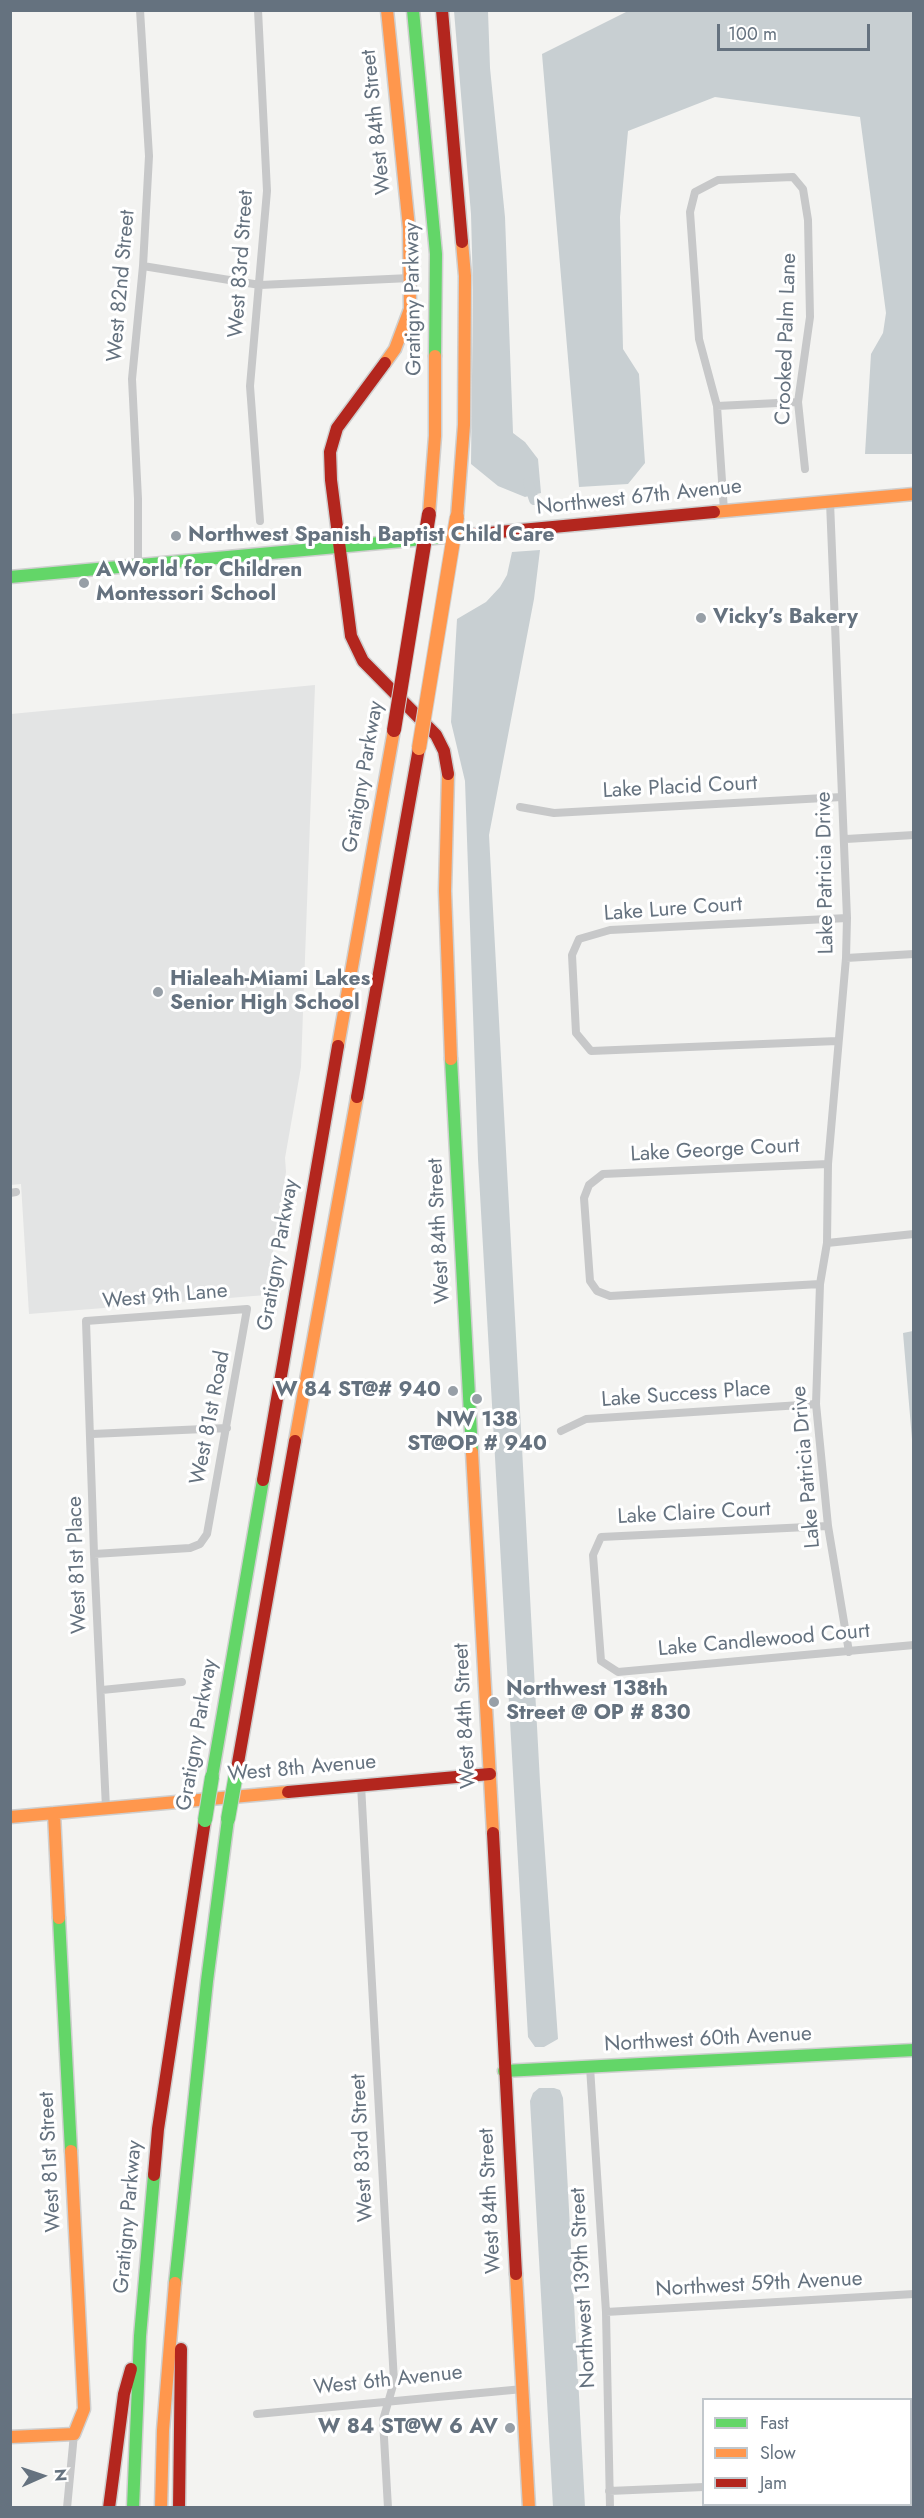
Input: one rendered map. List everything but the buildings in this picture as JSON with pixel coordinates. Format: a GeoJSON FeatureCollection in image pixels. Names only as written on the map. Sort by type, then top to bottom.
{"type":"FeatureCollection","features":[{"type":"Feature","properties":{"kind":"main road","name":"West 84th Street"},"geometry":{"type":"LineString","coordinates":[[387,10],[409,228],[410,309],[404,331],[395,349],[337,428],[330,452],[338,548],[351,636],[363,661],[436,735],[444,751],[448,776],[447,966],[529,2508]]}},
{"type":"Feature","properties":{"kind":"main road","name":"Gratigny Parkway"},"geometry":{"type":"LineString","coordinates":[[133,2508],[140,2336],[158,2129],[212,1777],[324,1122],[394,730],[429,514],[435,436],[436,254],[413,10]]}},
{"type":"Feature","properties":{"kind":"main road","name":"Gratigny Parkway"},"geometry":{"type":"LineString","coordinates":[[161,2508],[163,2430],[178,2242],[207,1981],[228,1819],[419,748],[457,517],[464,425],[465,276],[442,10]]}},
{"type":"Feature","properties":{"kind":"main road","name":"Northwest 67th Avenue"},"geometry":{"type":"LineString","coordinates":[[10,577],[914,494]]}},
{"type":"Feature","properties":{"kind":"main road","name":"West 8th Avenue"},"geometry":{"type":"LineString","coordinates":[[10,1817],[490,1774]]}},
{"type":"Feature","properties":{"kind":"main road","name":"West 81st Street"},"geometry":{"type":"LineString","coordinates":[[54,1813],[84,2409],[74,2434]]}},
{"type":"Feature","properties":{"kind":"main road","name":"Northwest 60th Avenue"},"geometry":{"type":"LineString","coordinates":[[504,2071],[914,2050]]}},
{"type":"Feature","properties":{"kind":"main road"},"geometry":{"type":"LineString","coordinates":[[178,2242],[183,2307],[179,2382],[179,2508]]}},
{"type":"Feature","properties":{"kind":"main road"},"geometry":{"type":"LineString","coordinates":[[110,2508],[124,2394],[140,2336]]}},
{"type":"Feature","properties":{"kind":"main road"},"geometry":{"type":"LineString","coordinates":[[10,2437],[74,2434]]}},
{"type":"Feature","properties":{"kind":"street","name":"West 82nd Street"},"geometry":{"type":"LineString","coordinates":[[138,565],[138,499],[132,379],[143,266],[149,156],[140,10]]}},
{"type":"Feature","properties":{"kind":"street","name":"West 83rd Street"},"geometry":{"type":"LineString","coordinates":[[258,10],[267,191],[250,386],[260,521]]}},
{"type":"Feature","properties":{"kind":"street","name":"Crooked Palm Lane"},"geometry":{"type":"LineString","coordinates":[[717,406],[699,339],[690,212],[695,192],[718,180],[793,177],[803,189],[808,220],[810,317],[798,402],[805,469]]}},
{"type":"Feature","properties":{"kind":"street"},"geometry":{"type":"LineString","coordinates":[[143,266],[260,285],[410,278]]}},
{"type":"Feature","properties":{"kind":"street"},"geometry":{"type":"LineString","coordinates":[[724,511],[717,406],[798,402]]}},
{"type":"Feature","properties":{"kind":"street","name":"Lake Patricia Drive"},"geometry":{"type":"LineString","coordinates":[[830,501],[848,918],[828,1164],[827,1243],[820,1284],[816,1404],[828,1526],[849,1652]]}},
{"type":"Feature","properties":{"kind":"street","name":"Lake Placid Court"},"geometry":{"type":"LineString","coordinates":[[520,807],[554,813],[842,797]]}},
{"type":"Feature","properties":{"kind":"street"},"geometry":{"type":"LineString","coordinates":[[846,839],[914,836]]}},
{"type":"Feature","properties":{"kind":"street","name":"Lake Lure Court"},"geometry":{"type":"LineString","coordinates":[[837,1041],[591,1051],[576,1033],[572,955],[579,939],[610,930],[848,918]]}},
{"type":"Feature","properties":{"kind":"street"},"geometry":{"type":"LineString","coordinates":[[846,958],[914,954]]}},
{"type":"Feature","properties":{"kind":"street","name":"Lake George Court"},"geometry":{"type":"LineString","coordinates":[[820,1284],[610,1296],[597,1291],[590,1281],[584,1198],[589,1185],[603,1174],[828,1164]]}},
{"type":"Feature","properties":{"kind":"street"},"geometry":{"type":"LineString","coordinates":[[827,1243],[914,1234]]}},
{"type":"Feature","properties":{"kind":"street","name":"West 9th Lane"},"geometry":{"type":"LineString","coordinates":[[86,1321],[247,1309]]}},
{"type":"Feature","properties":{"kind":"street","name":"West 81st Road"},"geometry":{"type":"LineString","coordinates":[[94,1554],[190,1548],[200,1544],[207,1534],[247,1309]]}},
{"type":"Feature","properties":{"kind":"street","name":"West 81st Place"},"geometry":{"type":"LineString","coordinates":[[86,1321],[106,1808]]}},
{"type":"Feature","properties":{"kind":"street","name":"Lake Success Place"},"geometry":{"type":"LineString","coordinates":[[561,1431],[586,1419],[816,1404]]}},
{"type":"Feature","properties":{"kind":"street"},"geometry":{"type":"LineString","coordinates":[[92,1434],[226,1428]]}},
{"type":"Feature","properties":{"kind":"street","name":"Lake Claire Court"},"geometry":{"type":"LineString","coordinates":[[618,1672],[601,1661],[593,1555],[601,1536],[828,1526]]}},
{"type":"Feature","properties":{"kind":"street","name":"Lake Candlewood Court"},"geometry":{"type":"LineString","coordinates":[[618,1672],[914,1645]]}},
{"type":"Feature","properties":{"kind":"street"},"geometry":{"type":"LineString","coordinates":[[102,1690],[183,1682]]}},
{"type":"Feature","properties":{"kind":"street","name":"West 83rd Street"},"geometry":{"type":"LineString","coordinates":[[361,1785],[394,2382],[383,2420],[388,2508]]}},
{"type":"Feature","properties":{"kind":"street","name":"Northwest 139th Street"},"geometry":{"type":"LineString","coordinates":[[590,2067],[606,2312],[610,2508]]}},
{"type":"Feature","properties":{"kind":"street","name":"Northwest 59th Avenue"},"geometry":{"type":"LineString","coordinates":[[606,2312],[914,2294]]}},
{"type":"Feature","properties":{"kind":"street","name":"West 6th Avenue"},"geometry":{"type":"LineString","coordinates":[[257,2414],[523,2389]]}},
{"type":"Feature","properties":{"kind":"street","name":"West 81st Street"},"geometry":{"type":"LineString","coordinates":[[67,2508],[74,2434]]}},
{"type":"Feature","properties":{"kind":"street"},"geometry":{"type":"LineString","coordinates":[[609,2491],[702,2487]]}},
{"type":"Feature","properties":{"kind":"shaded area"},"geometry":{"type":"Polygon","coordinates":[[[454,11],[488,11],[490,68],[505,217],[513,433],[525,442],[538,459],[541,493],[525,497],[498,486],[471,464],[473,290],[471,214],[454,11]]]}},
{"type":"Feature","properties":{"kind":"shaded area"},"geometry":{"type":"Polygon","coordinates":[[[628,11],[913,11],[913,454],[865,454],[871,354],[883,333],[886,313],[860,117],[715,97],[628,131],[620,217],[623,349],[639,374],[645,463],[628,484],[579,487],[542,54],[628,11]]]}},
{"type":"Feature","properties":{"kind":"shaded area"},"geometry":{"type":"Polygon","coordinates":[[[540,550],[534,599],[489,835],[540,1782],[558,2039],[544,2047],[535,2047],[528,2037],[478,1159],[465,781],[451,722],[457,619],[486,602],[500,587],[507,575],[512,552],[540,550]]]}},
{"type":"Feature","properties":{"kind":"shaded area","name":"Hialeah-Miami Lakes Senior High School"},"geometry":{"type":"Polygon","coordinates":[[[315,685],[301,1067],[285,1158],[286,1172],[266,1295],[29,1314],[21,1184],[10,1185],[11,714],[315,685]]]}},
{"type":"Feature","properties":{"kind":"shaded area"},"geometry":{"type":"Polygon","coordinates":[[[914,1331],[913,1451],[903,1333],[914,1331]]]}},
{"type":"Feature","properties":{"kind":"shaded area"},"geometry":{"type":"Polygon","coordinates":[[[539,2088],[560,2090],[563,2098],[585,2507],[553,2507],[530,2101],[533,2093],[539,2088]]]}},
{"type":"Feature","properties":{"kind":"waterway"},"geometry":{"type":"LineString","coordinates":[[528,482],[534,500]]}},
{"type":"Feature","properties":{"kind":"traffic: fast"},"geometry":{"type":"LineString","coordinates":[[413,10],[436,254],[435,356]]}},
{"type":"Feature","properties":{"kind":"traffic: fast"},"geometry":{"type":"LineString","coordinates":[[10,577],[467,535]]}},
{"type":"Feature","properties":{"kind":"traffic: fast"},"geometry":{"type":"LineString","coordinates":[[451,1059],[472,1452]]}},
{"type":"Feature","properties":{"kind":"traffic: fast"},"geometry":{"type":"LineString","coordinates":[[212,1777],[263,1480]]}},
{"type":"Feature","properties":{"kind":"traffic: fast"},"geometry":{"type":"LineString","coordinates":[[228,1819],[236,1774]]}},
{"type":"Feature","properties":{"kind":"traffic: fast"},"geometry":{"type":"LineString","coordinates":[[205,1820],[212,1777]]}},
{"type":"Feature","properties":{"kind":"traffic: fast"},"geometry":{"type":"LineString","coordinates":[[175,2283],[207,1981],[228,1819]]}},
{"type":"Feature","properties":{"kind":"traffic: fast"},"geometry":{"type":"LineString","coordinates":[[59,1918],[71,2151]]}},
{"type":"Feature","properties":{"kind":"traffic: fast"},"geometry":{"type":"LineString","coordinates":[[504,2071],[914,2050]]}},
{"type":"Feature","properties":{"kind":"traffic: fast"},"geometry":{"type":"LineString","coordinates":[[133,2508],[140,2336],[154,2175]]}},
{"type":"Feature","properties":{"kind":"traffic: slow"},"geometry":{"type":"LineString","coordinates":[[385,363],[395,349],[410,309],[409,228],[387,10]]}},
{"type":"Feature","properties":{"kind":"traffic: slow"},"geometry":{"type":"LineString","coordinates":[[457,517],[464,425],[465,276],[462,242]]}},
{"type":"Feature","properties":{"kind":"traffic: slow"},"geometry":{"type":"LineString","coordinates":[[429,514],[435,436],[435,356]]}},
{"type":"Feature","properties":{"kind":"traffic: slow"},"geometry":{"type":"LineString","coordinates":[[714,512],[914,494]]}},
{"type":"Feature","properties":{"kind":"traffic: slow"},"geometry":{"type":"LineString","coordinates":[[419,748],[457,517]]}},
{"type":"Feature","properties":{"kind":"traffic: slow"},"geometry":{"type":"LineString","coordinates":[[338,1046],[394,730]]}},
{"type":"Feature","properties":{"kind":"traffic: slow"},"geometry":{"type":"LineString","coordinates":[[448,774],[445,891],[451,1059]]}},
{"type":"Feature","properties":{"kind":"traffic: slow"},"geometry":{"type":"LineString","coordinates":[[295,1441],[357,1097]]}},
{"type":"Feature","properties":{"kind":"traffic: slow"},"geometry":{"type":"LineString","coordinates":[[472,1452],[493,1833]]}},
{"type":"Feature","properties":{"kind":"traffic: slow"},"geometry":{"type":"LineString","coordinates":[[10,1817],[288,1792]]}},
{"type":"Feature","properties":{"kind":"traffic: slow"},"geometry":{"type":"LineString","coordinates":[[54,1813],[59,1918]]}},
{"type":"Feature","properties":{"kind":"traffic: slow"},"geometry":{"type":"LineString","coordinates":[[10,2437],[74,2434],[84,2409],[71,2151]]}},
{"type":"Feature","properties":{"kind":"traffic: slow"},"geometry":{"type":"LineString","coordinates":[[516,2274],[529,2508]]}},
{"type":"Feature","properties":{"kind":"traffic: slow"},"geometry":{"type":"LineString","coordinates":[[161,2508],[163,2430],[175,2283]]}},
{"type":"Feature","properties":{"kind":"traffic: jam"},"geometry":{"type":"LineString","coordinates":[[442,10],[462,242]]}},
{"type":"Feature","properties":{"kind":"traffic: jam"},"geometry":{"type":"LineString","coordinates":[[385,363],[337,428],[330,452],[331,480],[351,636],[363,661],[436,735],[444,751],[448,774]]}},
{"type":"Feature","properties":{"kind":"traffic: jam"},"geometry":{"type":"LineString","coordinates":[[467,535],[714,512]]}},
{"type":"Feature","properties":{"kind":"traffic: jam"},"geometry":{"type":"LineString","coordinates":[[394,730],[429,514]]}},
{"type":"Feature","properties":{"kind":"traffic: jam"},"geometry":{"type":"LineString","coordinates":[[357,1097],[419,748]]}},
{"type":"Feature","properties":{"kind":"traffic: jam"},"geometry":{"type":"LineString","coordinates":[[263,1480],[338,1046]]}},
{"type":"Feature","properties":{"kind":"traffic: jam"},"geometry":{"type":"LineString","coordinates":[[236,1774],[295,1441]]}},
{"type":"Feature","properties":{"kind":"traffic: jam"},"geometry":{"type":"LineString","coordinates":[[288,1792],[490,1774]]}},
{"type":"Feature","properties":{"kind":"traffic: jam"},"geometry":{"type":"LineString","coordinates":[[154,2175],[158,2129],[205,1820]]}},
{"type":"Feature","properties":{"kind":"traffic: jam"},"geometry":{"type":"LineString","coordinates":[[493,1833],[516,2274]]}},
{"type":"Feature","properties":{"kind":"traffic: jam"},"geometry":{"type":"LineString","coordinates":[[179,2508],[181,2349]]}},
{"type":"Feature","properties":{"kind":"traffic: jam"},"geometry":{"type":"LineString","coordinates":[[109,2508],[124,2394],[131,2369]]}},
{"type":"Feature","properties":{"kind":"place","name":"Northwest Spanish Baptist Child Care"},"geometry":{"type":"Point","coordinates":[176,536]}},
{"type":"Feature","properties":{"kind":"place","name":"A World for Children Montessori School"},"geometry":{"type":"Point","coordinates":[84,583]}},
{"type":"Feature","properties":{"kind":"place","name":"Vicky’s Bakery"},"geometry":{"type":"Point","coordinates":[701,618]}},
{"type":"Feature","properties":{"kind":"place","name":"Hialeah-Miami Lakes Senior High School"},"geometry":{"type":"Point","coordinates":[158,992]}},
{"type":"Feature","properties":{"kind":"place","name":"W 84 ST@# 940"},"geometry":{"type":"Point","coordinates":[453,1391]}},
{"type":"Feature","properties":{"kind":"place","name":"NW 138 ST@OP # 940"},"geometry":{"type":"Point","coordinates":[477,1399]}},
{"type":"Feature","properties":{"kind":"place","name":"Northwest 138th Street @ OP # 830"},"geometry":{"type":"Point","coordinates":[494,1702]}},
{"type":"Feature","properties":{"kind":"place","name":"W 84 ST@W 6 AV"},"geometry":{"type":"Point","coordinates":[510,2428]}}]}
